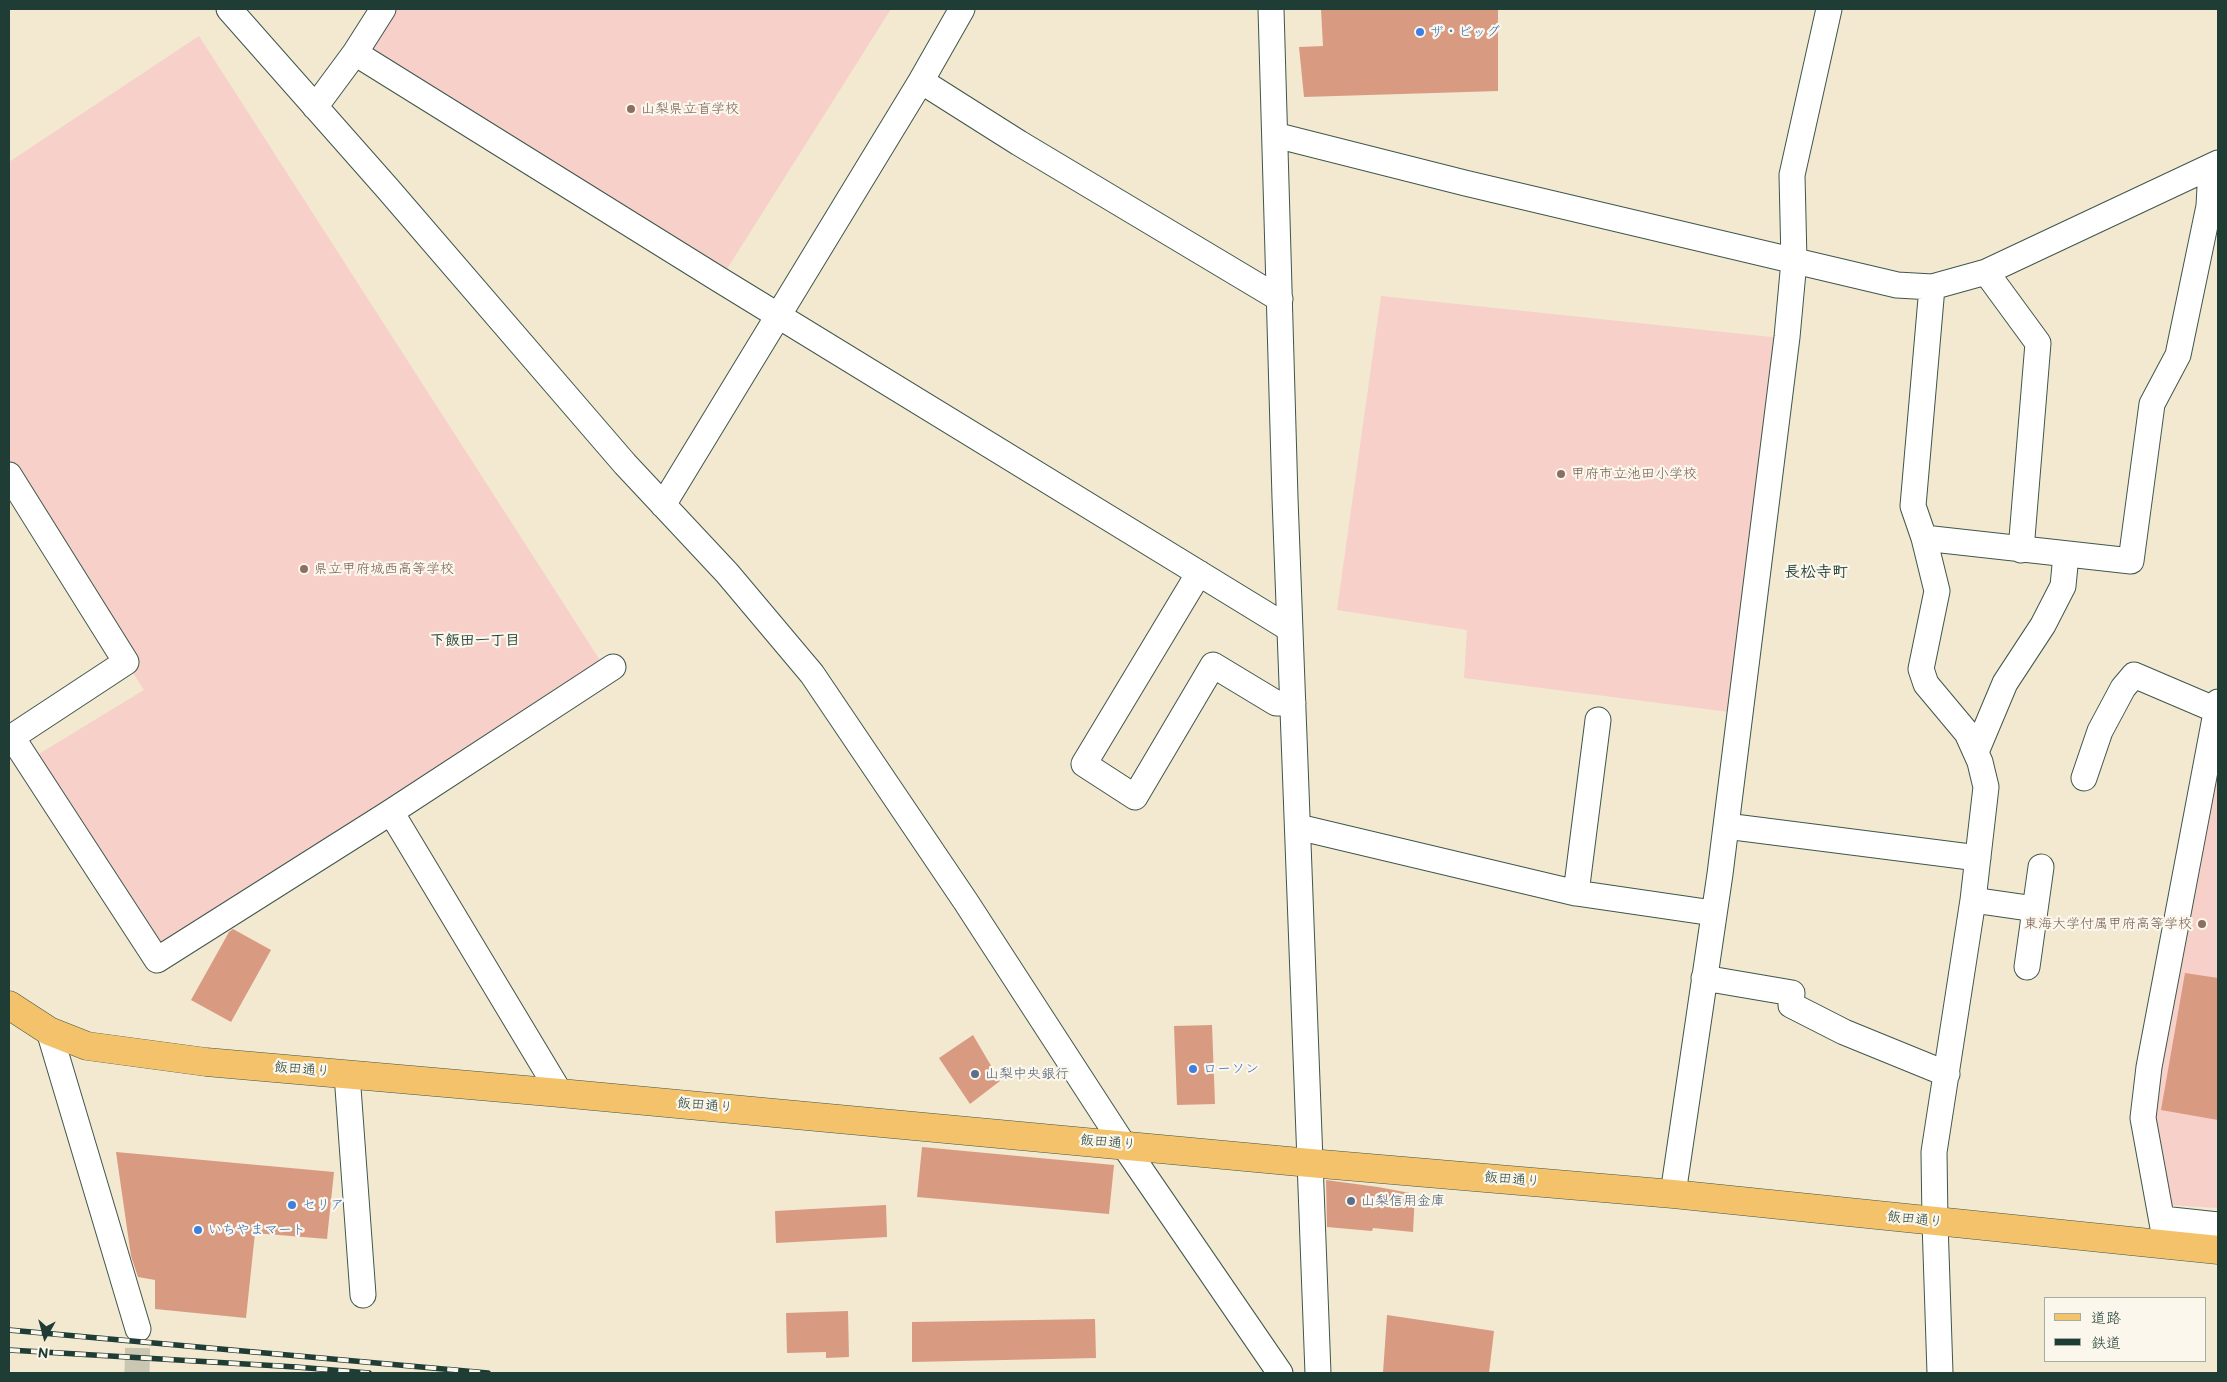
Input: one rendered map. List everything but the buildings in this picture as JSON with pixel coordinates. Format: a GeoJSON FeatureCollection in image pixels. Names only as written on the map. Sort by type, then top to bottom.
{"type":"FeatureCollection","features":[{"type":"Feature","properties":{"kind":"main road","name":"飯田通り"},"geometry":{"type":"LineString","coordinates":[[9,1005],[49,1031],[87,1046],[206,1062],[560,1092],[1310,1163],[1673,1194],[1935,1222],[2170,1236],[2218,1250]]}},
{"type":"Feature","properties":{"kind":"street"},"geometry":{"type":"LineString","coordinates":[[230,9],[625,464],[727,573],[812,674],[966,902],[1123,1144],[1280,1373]]}},
{"type":"Feature","properties":{"kind":"street"},"geometry":{"type":"LineString","coordinates":[[315,107],[356,53],[383,9]]}},
{"type":"Feature","properties":{"kind":"street"},"geometry":{"type":"LineString","coordinates":[[663,505],[921,81],[962,9]]}},
{"type":"Feature","properties":{"kind":"street"},"geometry":{"type":"LineString","coordinates":[[1271,9],[1290,628],[1318,1373]]}},
{"type":"Feature","properties":{"kind":"street"},"geometry":{"type":"LineString","coordinates":[[1673,1194],[1726,826],[1787,337],[1794,261],[1792,175],[1829,9]]}},
{"type":"Feature","properties":{"kind":"street"},"geometry":{"type":"LineString","coordinates":[[356,53],[779,316],[1290,628]]}},
{"type":"Feature","properties":{"kind":"street"},"geometry":{"type":"LineString","coordinates":[[921,81],[1019,143],[1280,299]]}},
{"type":"Feature","properties":{"kind":"street"},"geometry":{"type":"LineString","coordinates":[[1275,135],[1897,285],[1932,286],[1986,272],[2215,165]]}},
{"type":"Feature","properties":{"kind":"street"},"geometry":{"type":"LineString","coordinates":[[1924,538],[2131,561],[2152,404],[2178,355],[2209,206],[2215,165]]}},
{"type":"Feature","properties":{"kind":"street"},"geometry":{"type":"LineString","coordinates":[[1986,272],[2038,343],[2021,550]]}},
{"type":"Feature","properties":{"kind":"street"},"geometry":{"type":"LineString","coordinates":[[1932,286],[1913,506],[1924,538],[1937,590],[1921,669],[1926,684],[1967,733],[1976,752],[1986,786],[1973,900],[1934,1152],[1940,1373]]}},
{"type":"Feature","properties":{"kind":"street"},"geometry":{"type":"LineString","coordinates":[[9,475],[126,662],[11,738],[157,960],[391,812],[613,667]]}},
{"type":"Feature","properties":{"kind":"street"},"geometry":{"type":"LineString","coordinates":[[1976,752],[2005,682],[2043,625],[2063,586],[2066,555]]}},
{"type":"Feature","properties":{"kind":"street"},"geometry":{"type":"LineString","coordinates":[[1199,574],[1084,764],[1135,797],[1213,665],[1276,703],[1293,703]]}},
{"type":"Feature","properties":{"kind":"street"},"geometry":{"type":"LineString","coordinates":[[2084,778],[2100,731],[2124,688],[2134,675],[2217,706],[2203,791],[2149,1066],[2143,1118],[2170,1236],[2218,1225]]}},
{"type":"Feature","properties":{"kind":"street"},"geometry":{"type":"LineString","coordinates":[[1576,893],[1598,720]]}},
{"type":"Feature","properties":{"kind":"street"},"geometry":{"type":"LineString","coordinates":[[391,812],[560,1092]]}},
{"type":"Feature","properties":{"kind":"street"},"geometry":{"type":"LineString","coordinates":[[1726,826],[1978,858]]}},
{"type":"Feature","properties":{"kind":"street"},"geometry":{"type":"LineString","coordinates":[[1298,827],[1576,893],[1713,913]]}},
{"type":"Feature","properties":{"kind":"street"},"geometry":{"type":"LineString","coordinates":[[2027,967],[2041,867]]}},
{"type":"Feature","properties":{"kind":"street"},"geometry":{"type":"LineString","coordinates":[[1973,900],[2035,909]]}},
{"type":"Feature","properties":{"kind":"street"},"geometry":{"type":"LineString","coordinates":[[1704,978],[1792,993],[1791,1006],[1844,1032],[1947,1074]]}},
{"type":"Feature","properties":{"kind":"street"},"geometry":{"type":"LineString","coordinates":[[49,1031],[138,1329]]}},
{"type":"Feature","properties":{"kind":"street"},"geometry":{"type":"LineString","coordinates":[[347,1074],[363,1295]]}},
{"type":"Feature","properties":{"kind":"shaded area"},"geometry":{"type":"Polygon","coordinates":[[[383,9],[891,9],[720,280],[355,53],[383,9]]]}},
{"type":"Feature","properties":{"kind":"shaded area","name":"県立甲府城西高等学校"},"geometry":{"type":"Polygon","coordinates":[[[199,36],[612,679],[154,955],[24,763],[144,690],[9,476],[9,162],[199,36]]]}},
{"type":"Feature","properties":{"kind":"shaded area","name":"甲府市立池田小学校"},"geometry":{"type":"Polygon","coordinates":[[[1381,296],[1781,338],[1737,713],[1464,678],[1467,630],[1337,610],[1381,296]]]}},
{"type":"Feature","properties":{"kind":"shaded area","name":"東海大学付属甲府高等学校"},"geometry":{"type":"Polygon","coordinates":[[[2218,748],[2218,1208],[2169,1205],[2152,1099],[2218,748]]]}},
{"type":"Feature","properties":{"kind":"tunnel"},"geometry":{"type":"LineString","coordinates":[[137,1373],[138,1329]]}},
{"type":"Feature","properties":{"kind":"railway"},"geometry":{"type":"LineString","coordinates":[[9,1330],[488,1373]]}},
{"type":"Feature","properties":{"kind":"railway"},"geometry":{"type":"LineString","coordinates":[[9,1350],[369,1373]]}},
{"type":"Feature","properties":{"kind":"place","name":"ザ・ビッグ"},"geometry":{"type":"Point","coordinates":[1420,32]}},
{"type":"Feature","properties":{"kind":"place","name":"山梨県立盲学校"},"geometry":{"type":"Point","coordinates":[631,109]}},
{"type":"Feature","properties":{"kind":"place","name":"甲府市立池田小学校"},"geometry":{"type":"Point","coordinates":[1561,474]}},
{"type":"Feature","properties":{"kind":"place","name":"県立甲府城西高等学校"},"geometry":{"type":"Point","coordinates":[304,569]}},
{"type":"Feature","properties":{"kind":"place","name":"東海大学付属甲府高等学校"},"geometry":{"type":"Point","coordinates":[2202,924]}},
{"type":"Feature","properties":{"kind":"place","name":"ローソン"},"geometry":{"type":"Point","coordinates":[1193,1069]}},
{"type":"Feature","properties":{"kind":"place","name":"山梨中央銀行"},"geometry":{"type":"Point","coordinates":[975,1074]}},
{"type":"Feature","properties":{"kind":"place","name":"山梨信用金庫"},"geometry":{"type":"Point","coordinates":[1351,1201]}},
{"type":"Feature","properties":{"kind":"place","name":"セリア"},"geometry":{"type":"Point","coordinates":[292,1205]}},
{"type":"Feature","properties":{"kind":"place","name":"いちやまマート"},"geometry":{"type":"Point","coordinates":[198,1230]}},
{"type":"Feature","properties":{"kind":"district","name":"長松寺町"},"geometry":{"type":"Point","coordinates":[1816,573]}},
{"type":"Feature","properties":{"kind":"district","name":"下飯田一丁目"},"geometry":{"type":"Point","coordinates":[475,641]}}]}
